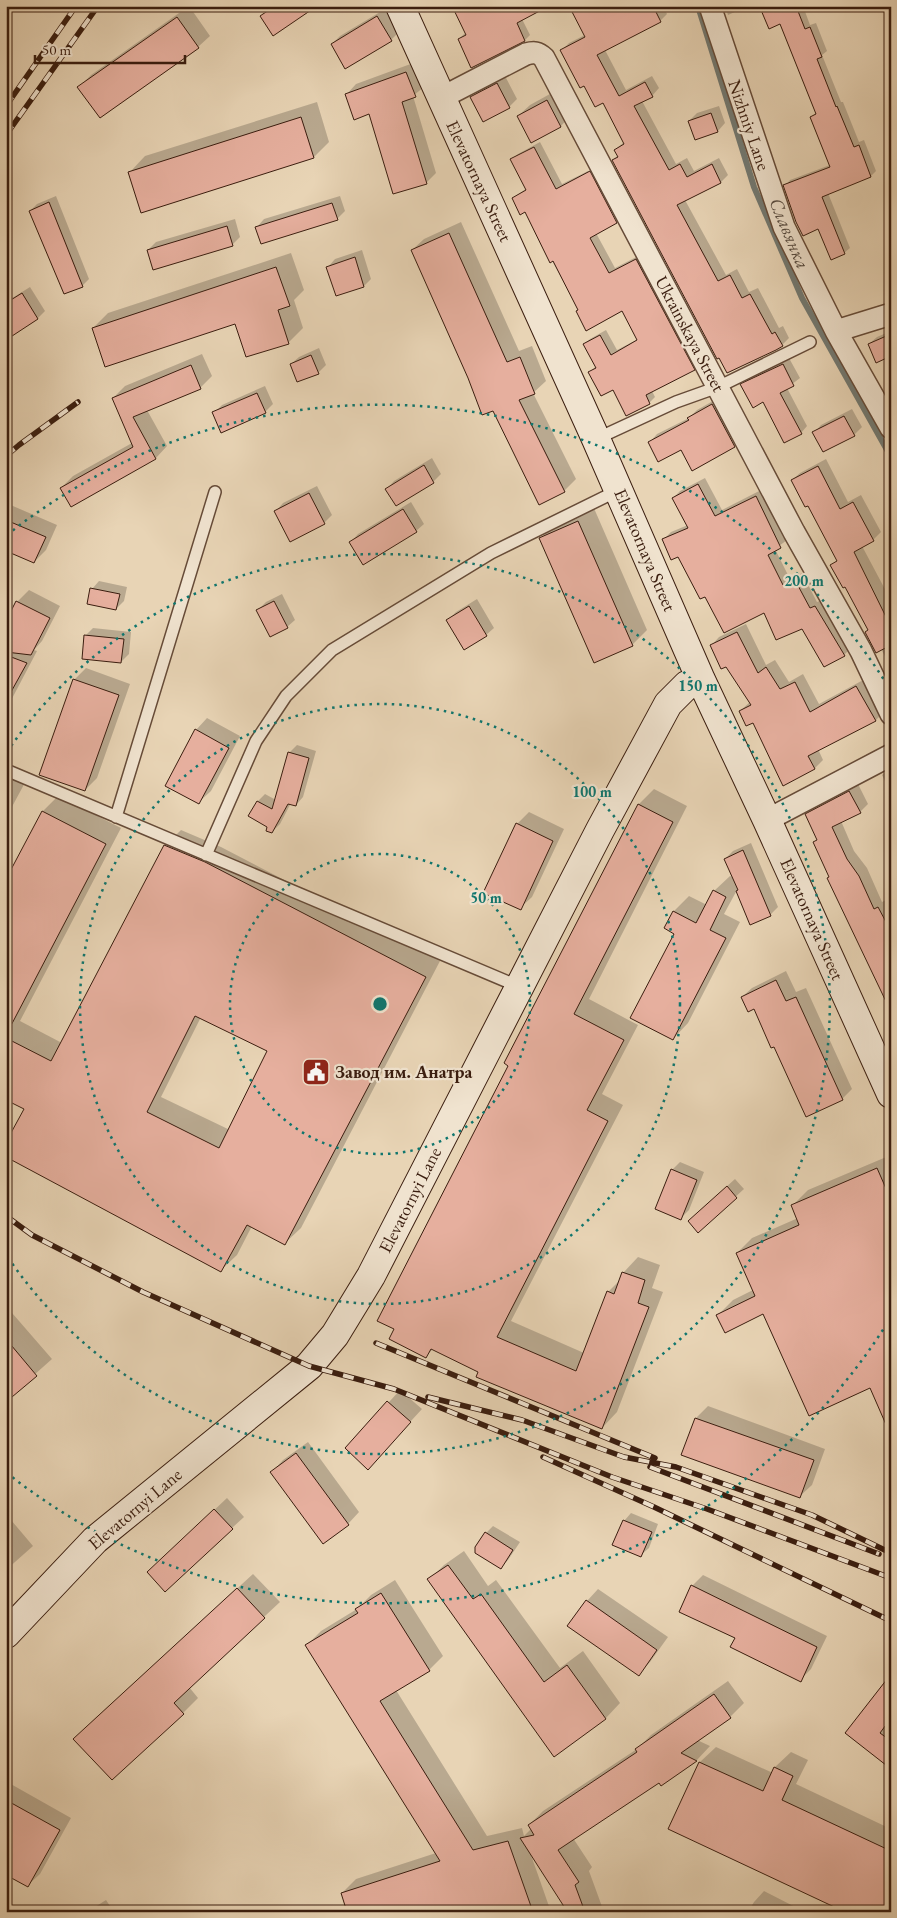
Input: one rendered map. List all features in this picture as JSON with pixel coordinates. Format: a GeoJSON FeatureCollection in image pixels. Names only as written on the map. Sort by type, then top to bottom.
{"type":"FeatureCollection","features":[{"type":"Feature","properties":{"kind":"main road","name":"Elevatornaya Street"},"geometry":{"type":"LineString","coordinates":[[400,6],[619,490],[700,680],[891,1094]]}},
{"type":"Feature","properties":{"kind":"main road","name":"Elevatornyi Lane"},"geometry":{"type":"LineString","coordinates":[[6,1634],[95,1540],[309,1366],[335,1335],[371,1276],[600,830],[668,704],[687,685],[700,680]]}},
{"type":"Feature","properties":{"kind":"street","name":"Nizhniy Lane"},"geometry":{"type":"LineString","coordinates":[[710,6],[784,228],[836,331],[891,428]]}},
{"type":"Feature","properties":{"kind":"street","name":"Ukrainskaya Street"},"geometry":{"type":"LineString","coordinates":[[441,98],[526,54],[539,53],[544,58],[794,532],[861,652],[891,714]]}},
{"type":"Feature","properties":{"kind":"street"},"geometry":{"type":"LineString","coordinates":[[836,331],[891,314]]}},
{"type":"Feature","properties":{"kind":"street"},"geometry":{"type":"LineString","coordinates":[[766,820],[891,754]]}},
{"type":"Feature","properties":{"kind":"lane"},"geometry":{"type":"LineString","coordinates":[[596,439],[676,402],[718,387],[810,342]]}},
{"type":"Feature","properties":{"kind":"lane"},"geometry":{"type":"LineString","coordinates":[[206,855],[256,741],[286,696],[332,650],[491,553],[619,490]]}},
{"type":"Feature","properties":{"kind":"lane"},"geometry":{"type":"LineString","coordinates":[[116,817],[215,492]]}},
{"type":"Feature","properties":{"kind":"lane"},"geometry":{"type":"LineString","coordinates":[[6,770],[520,986]]}},
{"type":"Feature","properties":{"kind":"building"},"geometry":{"type":"Polygon","coordinates":[[[275,6],[317,6],[273,36],[260,16],[275,6]]]}},
{"type":"Feature","properties":{"kind":"building"},"geometry":{"type":"Polygon","coordinates":[[[452,6],[549,6],[517,23],[525,41],[471,68],[458,39],[466,35],[452,6]]]}},
{"type":"Feature","properties":{"kind":"building"},"geometry":{"type":"Polygon","coordinates":[[[569,6],[653,6],[661,22],[597,55],[619,96],[645,82],[653,97],[634,106],[669,170],[680,164],[687,177],[712,164],[721,183],[677,205],[718,281],[730,275],[742,298],[750,294],[772,334],[775,332],[783,346],[727,373],[719,358],[717,359],[612,160],[618,157],[614,150],[624,144],[603,103],[595,107],[584,86],[580,88],[560,50],[585,37],[569,6]]]}},
{"type":"Feature","properties":{"kind":"building"},"geometry":{"type":"Polygon","coordinates":[[[771,6],[796,6],[805,29],[810,27],[822,57],[817,59],[836,107],[854,147],[859,145],[871,177],[822,197],[845,254],[831,260],[818,229],[803,236],[783,185],[830,167],[810,117],[816,114],[780,24],[769,29],[761,10],[771,6]]]}},
{"type":"Feature","properties":{"kind":"building"},"geometry":{"type":"Polygon","coordinates":[[[377,16],[392,41],[345,69],[331,44],[377,16]]]}},
{"type":"Feature","properties":{"kind":"building"},"geometry":{"type":"Polygon","coordinates":[[[177,17],[199,48],[100,118],[77,87],[177,17]]]}},
{"type":"Feature","properties":{"kind":"building"},"geometry":{"type":"Polygon","coordinates":[[[406,72],[416,97],[402,102],[427,184],[393,194],[369,114],[354,120],[345,94],[406,72]]]}},
{"type":"Feature","properties":{"kind":"building"},"geometry":{"type":"Polygon","coordinates":[[[497,83],[510,108],[483,122],[470,97],[497,83]]]}},
{"type":"Feature","properties":{"kind":"building"},"geometry":{"type":"Polygon","coordinates":[[[547,100],[561,127],[531,143],[517,116],[547,100]]]}},
{"type":"Feature","properties":{"kind":"building"},"geometry":{"type":"Polygon","coordinates":[[[711,113],[718,132],[695,140],[688,121],[711,113]]]}},
{"type":"Feature","properties":{"kind":"building"},"geometry":{"type":"Polygon","coordinates":[[[301,117],[314,158],[141,213],[128,172],[301,117]]]}},
{"type":"Feature","properties":{"kind":"building"},"geometry":{"type":"Polygon","coordinates":[[[534,147],[556,189],[590,171],[617,223],[590,238],[609,273],[636,259],[695,370],[646,395],[650,404],[626,416],[613,390],[601,396],[588,372],[596,368],[583,344],[600,335],[611,355],[637,340],[622,311],[586,331],[576,311],[578,310],[553,261],[550,263],[525,212],[520,215],[512,198],[526,190],[510,159],[534,147]]]}},
{"type":"Feature","properties":{"kind":"building"},"geometry":{"type":"Polygon","coordinates":[[[49,202],[83,287],[64,294],[29,211],[49,202]]]}},
{"type":"Feature","properties":{"kind":"building"},"geometry":{"type":"Polygon","coordinates":[[[332,203],[338,220],[261,244],[255,227],[332,203]]]}},
{"type":"Feature","properties":{"kind":"building"},"geometry":{"type":"Polygon","coordinates":[[[227,226],[233,246],[153,270],[147,250],[227,226]]]}},
{"type":"Feature","properties":{"kind":"building"},"geometry":{"type":"Polygon","coordinates":[[[449,233],[507,362],[520,357],[535,394],[519,400],[565,492],[539,505],[493,411],[482,415],[468,378],[411,250],[449,233]]]}},
{"type":"Feature","properties":{"kind":"building"},"geometry":{"type":"Polygon","coordinates":[[[355,257],[364,287],[336,296],[326,267],[355,257]]]}},
{"type":"Feature","properties":{"kind":"building"},"geometry":{"type":"Polygon","coordinates":[[[276,267],[290,306],[278,310],[289,344],[246,357],[235,324],[105,367],[92,328],[276,267]]]}},
{"type":"Feature","properties":{"kind":"building"},"geometry":{"type":"Polygon","coordinates":[[[22,293],[38,319],[6,340],[6,303],[22,293]]]}},
{"type":"Feature","properties":{"kind":"building"},"geometry":{"type":"Polygon","coordinates":[[[891,334],[891,356],[876,363],[868,344],[891,334]]]}},
{"type":"Feature","properties":{"kind":"building"},"geometry":{"type":"Polygon","coordinates":[[[311,355],[319,374],[297,382],[290,364],[311,355]]]}},
{"type":"Feature","properties":{"kind":"building"},"geometry":{"type":"Polygon","coordinates":[[[783,364],[794,386],[780,393],[802,434],[784,443],[763,402],[753,408],[740,384],[783,364]]]}},
{"type":"Feature","properties":{"kind":"building"},"geometry":{"type":"Polygon","coordinates":[[[191,365],[201,389],[133,417],[156,459],[71,507],[60,488],[133,447],[112,398],[191,365]]]}},
{"type":"Feature","properties":{"kind":"building"},"geometry":{"type":"Polygon","coordinates":[[[257,393],[266,413],[221,433],[212,412],[257,393]]]}},
{"type":"Feature","properties":{"kind":"building"},"geometry":{"type":"Polygon","coordinates":[[[712,404],[735,447],[692,471],[681,450],[658,462],[648,442],[689,420],[687,418],[712,404]]]}},
{"type":"Feature","properties":{"kind":"building"},"geometry":{"type":"Polygon","coordinates":[[[844,416],[855,436],[823,452],[812,432],[844,416]]]}},
{"type":"Feature","properties":{"kind":"building"},"geometry":{"type":"Polygon","coordinates":[[[424,465],[434,483],[396,506],[385,489],[424,465]]]}},
{"type":"Feature","properties":{"kind":"building"},"geometry":{"type":"Polygon","coordinates":[[[818,466],[840,509],[853,502],[874,541],[854,552],[891,627],[891,645],[876,653],[865,632],[868,630],[845,587],[843,588],[830,565],[837,561],[808,506],[805,507],[791,480],[818,466]]]}},
{"type":"Feature","properties":{"kind":"building"},"geometry":{"type":"Polygon","coordinates":[[[698,484],[715,516],[756,496],[781,548],[768,555],[783,585],[795,580],[810,608],[815,606],[845,656],[824,667],[802,629],[776,640],[764,613],[724,633],[705,597],[700,599],[678,557],[671,560],[662,539],[688,528],[672,498],[698,484]]]}},
{"type":"Feature","properties":{"kind":"building"},"geometry":{"type":"Polygon","coordinates":[[[309,493],[325,524],[290,542],[274,511],[309,493]]]}},
{"type":"Feature","properties":{"kind":"building"},"geometry":{"type":"Polygon","coordinates":[[[403,509],[417,532],[363,565],[349,542],[403,509]]]}},
{"type":"Feature","properties":{"kind":"building"},"geometry":{"type":"Polygon","coordinates":[[[6,520],[46,537],[34,563],[6,551],[6,520]]]}},
{"type":"Feature","properties":{"kind":"building"},"geometry":{"type":"Polygon","coordinates":[[[578,521],[633,646],[594,663],[539,538],[578,521]]]}},
{"type":"Feature","properties":{"kind":"building"},"geometry":{"type":"Polygon","coordinates":[[[90,588],[120,594],[116,610],[87,604],[90,588]]]}},
{"type":"Feature","properties":{"kind":"building"},"geometry":{"type":"Polygon","coordinates":[[[16,601],[50,618],[31,655],[6,652],[6,621],[16,601]]]}},
{"type":"Feature","properties":{"kind":"building"},"geometry":{"type":"Polygon","coordinates":[[[274,601],[288,628],[270,637],[256,610],[274,601]]]}},
{"type":"Feature","properties":{"kind":"building"},"geometry":{"type":"Polygon","coordinates":[[[469,606],[487,636],[464,650],[446,620],[469,606]]]}},
{"type":"Feature","properties":{"kind":"building"},"geometry":{"type":"Polygon","coordinates":[[[737,632],[758,673],[766,667],[780,689],[795,682],[810,712],[856,686],[876,721],[808,756],[815,769],[783,786],[753,723],[746,726],[739,711],[751,705],[726,667],[721,669],[710,645],[737,632]]]}},
{"type":"Feature","properties":{"kind":"building"},"geometry":{"type":"Polygon","coordinates":[[[84,635],[124,639],[121,663],[82,659],[84,635]]]}},
{"type":"Feature","properties":{"kind":"building"},"geometry":{"type":"Polygon","coordinates":[[[6,655],[27,663],[6,701],[6,655]]]}},
{"type":"Feature","properties":{"kind":"building"},"geometry":{"type":"Polygon","coordinates":[[[73,679],[119,695],[85,791],[39,775],[73,679]]]}},
{"type":"Feature","properties":{"kind":"building"},"geometry":{"type":"Polygon","coordinates":[[[195,729],[229,748],[199,804],[165,786],[195,729]]]}},
{"type":"Feature","properties":{"kind":"building"},"geometry":{"type":"Polygon","coordinates":[[[288,752],[309,758],[296,806],[288,804],[272,833],[266,831],[267,827],[248,816],[257,801],[272,809],[288,752]]]}},
{"type":"Feature","properties":{"kind":"building"},"geometry":{"type":"Polygon","coordinates":[[[849,791],[861,813],[832,827],[847,859],[859,876],[874,909],[878,907],[886,922],[891,919],[891,1012],[827,878],[829,877],[813,842],[817,840],[805,814],[849,791]]]}},
{"type":"Feature","properties":{"kind":"building"},"geometry":{"type":"Polygon","coordinates":[[[638,804],[673,822],[574,1014],[624,1040],[587,1110],[608,1121],[497,1337],[576,1371],[607,1291],[614,1294],[622,1272],[645,1280],[638,1303],[649,1307],[602,1429],[476,1377],[478,1372],[431,1349],[426,1358],[389,1339],[394,1329],[377,1321],[508,1066],[504,1063],[638,804]]]}},
{"type":"Feature","properties":{"kind":"building"},"geometry":{"type":"Polygon","coordinates":[[[42,811],[106,844],[6,1035],[6,879],[42,811]]]}},
{"type":"Feature","properties":{"kind":"building"},"geometry":{"type":"Polygon","coordinates":[[[516,823],[553,841],[521,910],[483,893],[516,823]]]}},
{"type":"Feature","properties":{"kind":"building"},"geometry":{"type":"Polygon","coordinates":[[[164,845],[205,862],[426,977],[285,1245],[247,1225],[221,1272],[6,1157],[6,1142],[24,1109],[6,1100],[6,1038],[51,1061],[164,845]],[[195,1016],[147,1112],[219,1148],[267,1051],[195,1016]]]}},
{"type":"Feature","properties":{"kind":"building"},"geometry":{"type":"Polygon","coordinates":[[[743,850],[771,916],[750,925],[736,891],[738,890],[724,859],[743,850]]]}},
{"type":"Feature","properties":{"kind":"building"},"geometry":{"type":"Polygon","coordinates":[[[713,890],[726,897],[710,930],[726,938],[673,1040],[630,1018],[674,934],[664,928],[673,911],[696,923],[713,890]]]}},
{"type":"Feature","properties":{"kind":"building"},"geometry":{"type":"Polygon","coordinates":[[[776,980],[786,1001],[796,997],[843,1100],[806,1117],[774,1047],[771,1048],[754,1009],[748,1012],[741,997],[776,980]]]}},
{"type":"Feature","properties":{"kind":"building"},"geometry":{"type":"Polygon","coordinates":[[[877,1168],[891,1200],[891,1436],[870,1388],[809,1416],[763,1314],[725,1333],[716,1315],[755,1296],[736,1253],[799,1225],[791,1205],[877,1168]]]}},
{"type":"Feature","properties":{"kind":"building"},"geometry":{"type":"Polygon","coordinates":[[[671,1169],[697,1180],[681,1220],[655,1209],[671,1169]]]}},
{"type":"Feature","properties":{"kind":"building"},"geometry":{"type":"Polygon","coordinates":[[[727,1186],[737,1198],[698,1233],[688,1221],[727,1186]]]}},
{"type":"Feature","properties":{"kind":"building"},"geometry":{"type":"Polygon","coordinates":[[[6,1339],[37,1376],[6,1402],[6,1339]]]}},
{"type":"Feature","properties":{"kind":"building"},"geometry":{"type":"Polygon","coordinates":[[[387,1401],[411,1422],[368,1470],[345,1448],[387,1401]]]}},
{"type":"Feature","properties":{"kind":"building"},"geometry":{"type":"Polygon","coordinates":[[[695,1418],[814,1460],[800,1498],[681,1455],[695,1418]]]}},
{"type":"Feature","properties":{"kind":"building"},"geometry":{"type":"Polygon","coordinates":[[[296,1453],[349,1525],[323,1544],[270,1472],[296,1453]]]}},
{"type":"Feature","properties":{"kind":"building"},"geometry":{"type":"Polygon","coordinates":[[[214,1509],[233,1529],[165,1592],[147,1572],[214,1509]]]}},
{"type":"Feature","properties":{"kind":"building"},"geometry":{"type":"Polygon","coordinates":[[[623,1520],[652,1532],[641,1557],[612,1545],[623,1520]]]}},
{"type":"Feature","properties":{"kind":"building"},"geometry":{"type":"Polygon","coordinates":[[[485,1532],[513,1550],[501,1569],[475,1553],[475,1547],[485,1532]]]}},
{"type":"Feature","properties":{"kind":"building"},"geometry":{"type":"Polygon","coordinates":[[[448,1565],[473,1599],[481,1594],[544,1682],[567,1665],[606,1719],[554,1757],[427,1579],[448,1565]]]}},
{"type":"Feature","properties":{"kind":"building"},"geometry":{"type":"Polygon","coordinates":[[[691,1585],[817,1647],[801,1682],[730,1647],[735,1638],[679,1612],[691,1585]]]}},
{"type":"Feature","properties":{"kind":"building"},"geometry":{"type":"Polygon","coordinates":[[[237,1588],[265,1618],[174,1703],[184,1714],[112,1780],[73,1739],[237,1588]]]}},
{"type":"Feature","properties":{"kind":"building"},"geometry":{"type":"Polygon","coordinates":[[[381,1593],[430,1671],[380,1701],[473,1850],[508,1841],[533,1912],[347,1912],[341,1893],[440,1861],[305,1645],[358,1613],[355,1609],[381,1593]]]}},
{"type":"Feature","properties":{"kind":"building"},"geometry":{"type":"Polygon","coordinates":[[[586,1600],[657,1650],[639,1676],[567,1626],[586,1600]]]}},
{"type":"Feature","properties":{"kind":"building"},"geometry":{"type":"Polygon","coordinates":[[[891,1674],[891,1718],[880,1733],[891,1741],[891,1769],[845,1733],[891,1674]]]}},
{"type":"Feature","properties":{"kind":"building"},"geometry":{"type":"Polygon","coordinates":[[[714,1694],[731,1718],[681,1753],[697,1761],[661,1786],[659,1783],[558,1850],[579,1882],[575,1885],[585,1912],[565,1912],[563,1905],[520,1838],[534,1835],[528,1825],[637,1752],[635,1749],[714,1694]]]}},
{"type":"Feature","properties":{"kind":"building"},"geometry":{"type":"Polygon","coordinates":[[[699,1762],[763,1791],[774,1767],[793,1776],[782,1800],[891,1851],[891,1912],[845,1912],[668,1829],[699,1762]]]}},
{"type":"Feature","properties":{"kind":"building"},"geometry":{"type":"Polygon","coordinates":[[[6,1800],[60,1830],[28,1887],[6,1875],[6,1800]]]}},
{"type":"Feature","properties":{"kind":"waterway","name":"Славянка"},"geometry":{"type":"LineString","coordinates":[[698,6],[754,187],[802,298],[891,457]]}},
{"type":"Feature","properties":{"kind":"railway"},"geometry":{"type":"LineString","coordinates":[[6,106],[76,6]]}},
{"type":"Feature","properties":{"kind":"railway"},"geometry":{"type":"LineString","coordinates":[[6,135],[98,6]]}},
{"type":"Feature","properties":{"kind":"railway"},"geometry":{"type":"LineString","coordinates":[[6,456],[78,402]]}},
{"type":"Feature","properties":{"kind":"railway"},"geometry":{"type":"LineString","coordinates":[[6,1216],[32,1235],[143,1292],[309,1366],[394,1389],[612,1477],[707,1509],[891,1578]]}},
{"type":"Feature","properties":{"kind":"railway"},"geometry":{"type":"LineString","coordinates":[[376,1343],[655,1458]]}},
{"type":"Feature","properties":{"kind":"railway"},"geometry":{"type":"LineString","coordinates":[[428,1397],[522,1420],[624,1457],[676,1467],[812,1515],[891,1553]]}},
{"type":"Feature","properties":{"kind":"railway"},"geometry":{"type":"LineString","coordinates":[[543,1457],[654,1507],[891,1621]]}},
{"type":"Feature","properties":{"kind":"railway"},"geometry":{"type":"LineString","coordinates":[[650,1467],[879,1554]]}},
{"type":"Feature","properties":{"kind":"place","name":"Завод им. Анатра"},"geometry":{"type":"Point","coordinates":[316,1072]}}]}
